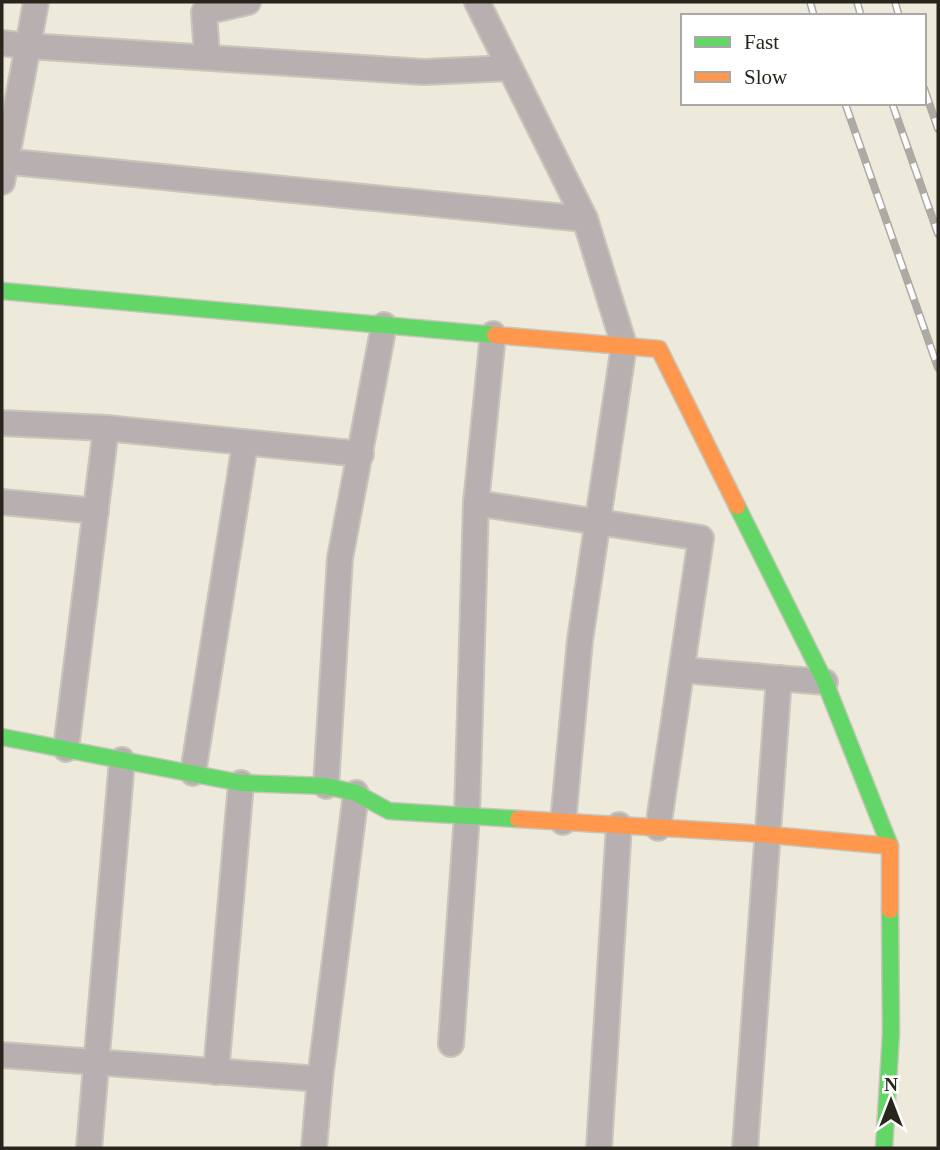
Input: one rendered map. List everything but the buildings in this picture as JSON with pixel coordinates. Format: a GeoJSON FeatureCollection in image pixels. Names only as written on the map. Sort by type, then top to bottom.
{"type":"FeatureCollection","features":[{"type":"Feature","properties":{"kind":"street"},"geometry":{"type":"LineString","coordinates":[[36,2],[3,168],[585,219]]}},
{"type":"Feature","properties":{"kind":"street"},"geometry":{"type":"LineString","coordinates":[[206,57],[204,7],[248,2]]}},
{"type":"Feature","properties":{"kind":"street"},"geometry":{"type":"LineString","coordinates":[[477,2],[585,219],[624,345],[580,640],[563,822]]}},
{"type":"Feature","properties":{"kind":"street"},"geometry":{"type":"LineString","coordinates":[[2,43],[424,72],[510,68]]}},
{"type":"Feature","properties":{"kind":"street"},"geometry":{"type":"LineString","coordinates":[[2,291],[119,299],[659,349],[825,682],[890,846],[891,1033],[884,1148]]}},
{"type":"Feature","properties":{"kind":"street"},"geometry":{"type":"LineString","coordinates":[[326,786],[340,558],[384,325]]}},
{"type":"Feature","properties":{"kind":"street"},"geometry":{"type":"LineString","coordinates":[[451,1044],[467,815],[476,503],[494,334]]}},
{"type":"Feature","properties":{"kind":"street"},"geometry":{"type":"LineString","coordinates":[[2,424],[106,428],[361,454]]}},
{"type":"Feature","properties":{"kind":"street"},"geometry":{"type":"LineString","coordinates":[[66,749],[106,428]]}},
{"type":"Feature","properties":{"kind":"street"},"geometry":{"type":"LineString","coordinates":[[193,774],[245,444]]}},
{"type":"Feature","properties":{"kind":"street"},"geometry":{"type":"LineString","coordinates":[[2,502],[96,511]]}},
{"type":"Feature","properties":{"kind":"street"},"geometry":{"type":"LineString","coordinates":[[476,503],[701,538],[658,828]]}},
{"type":"Feature","properties":{"kind":"street"},"geometry":{"type":"LineString","coordinates":[[682,670],[825,682]]}},
{"type":"Feature","properties":{"kind":"street"},"geometry":{"type":"LineString","coordinates":[[746,1148],[779,678]]}},
{"type":"Feature","properties":{"kind":"street"},"geometry":{"type":"LineString","coordinates":[[2,737],[241,783],[326,786],[356,793],[389,811],[767,835],[890,846]]}},
{"type":"Feature","properties":{"kind":"street"},"geometry":{"type":"LineString","coordinates":[[89,1148],[122,760]]}},
{"type":"Feature","properties":{"kind":"street"},"geometry":{"type":"LineString","coordinates":[[216,1072],[241,783]]}},
{"type":"Feature","properties":{"kind":"street"},"geometry":{"type":"LineString","coordinates":[[314,1148],[320,1079],[356,793]]}},
{"type":"Feature","properties":{"kind":"street"},"geometry":{"type":"LineString","coordinates":[[599,1148],[619,825]]}},
{"type":"Feature","properties":{"kind":"street"},"geometry":{"type":"LineString","coordinates":[[2,1055],[320,1079]]}},
{"type":"Feature","properties":{"kind":"railway"},"geometry":{"type":"LineString","coordinates":[[810,2],[813,14]]}},
{"type":"Feature","properties":{"kind":"railway"},"geometry":{"type":"LineString","coordinates":[[857,2],[860,14]]}},
{"type":"Feature","properties":{"kind":"railway"},"geometry":{"type":"LineString","coordinates":[[895,2],[898,14]]}},
{"type":"Feature","properties":{"kind":"railway"},"geometry":{"type":"LineString","coordinates":[[926,94],[938,129]]}},
{"type":"Feature","properties":{"kind":"railway"},"geometry":{"type":"LineString","coordinates":[[846,105],[938,368]]}},
{"type":"Feature","properties":{"kind":"railway"},"geometry":{"type":"LineString","coordinates":[[893,105],[938,234]]}},
{"type":"Feature","properties":{"kind":"traffic: fast"},"geometry":{"type":"LineString","coordinates":[[2,291],[495,335]]}},
{"type":"Feature","properties":{"kind":"traffic: fast"},"geometry":{"type":"LineString","coordinates":[[737,506],[825,682],[890,846]]}},
{"type":"Feature","properties":{"kind":"traffic: fast"},"geometry":{"type":"LineString","coordinates":[[2,737],[241,783],[326,786],[356,793],[389,811],[518,819]]}},
{"type":"Feature","properties":{"kind":"traffic: fast"},"geometry":{"type":"LineString","coordinates":[[884,1148],[891,1033],[890,910]]}},
{"type":"Feature","properties":{"kind":"traffic: slow"},"geometry":{"type":"LineString","coordinates":[[495,335],[659,349],[737,506]]}},
{"type":"Feature","properties":{"kind":"traffic: slow"},"geometry":{"type":"LineString","coordinates":[[518,819],[748,833],[890,846],[890,910]]}}]}
